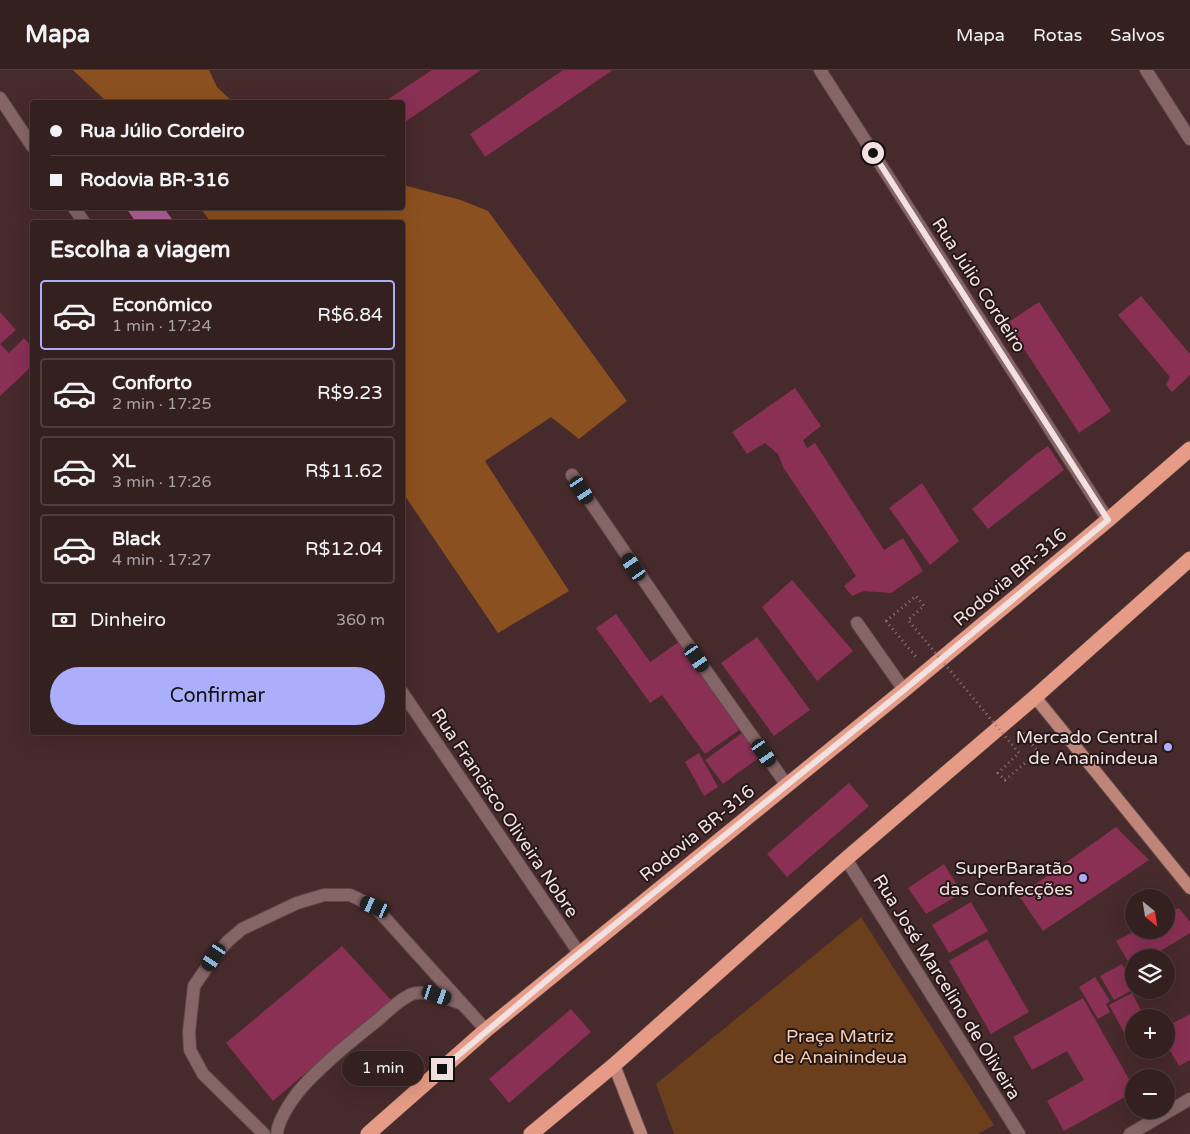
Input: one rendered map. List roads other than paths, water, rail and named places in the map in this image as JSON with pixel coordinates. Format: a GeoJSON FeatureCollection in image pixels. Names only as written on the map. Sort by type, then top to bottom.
{"type":"FeatureCollection","features":[{"type":"Feature","properties":{"kind":"highway","name":"Rodovia BR-316"},"geometry":{"type":"LineString","coordinates":[[368,1134],[486,1030],[786,784],[904,690],[1190,449]]}},
{"type":"Feature","properties":{"kind":"highway"},"geometry":{"type":"LineString","coordinates":[[530,1134],[614,1065],[846,859],[1011,718],[1190,559]]}},
{"type":"Feature","properties":{"kind":"main road"},"geometry":{"type":"LineString","coordinates":[[1035,697],[1190,888]]}},
{"type":"Feature","properties":{"kind":"main road"},"geometry":{"type":"LineString","coordinates":[[614,1065],[641,1134]]}},
{"type":"Feature","properties":{"kind":"street","name":"Rua Júlio Cordeiro"},"geometry":{"type":"LineString","coordinates":[[820,70],[1108,520]]}},
{"type":"Feature","properties":{"kind":"street"},"geometry":{"type":"LineString","coordinates":[[1146,70],[1190,139]]}},
{"type":"Feature","properties":{"kind":"street"},"geometry":{"type":"LineString","coordinates":[[0,98],[30,143]]}},
{"type":"Feature","properties":{"kind":"street"},"geometry":{"type":"LineString","coordinates":[[572,475],[702,666],[786,784]]}},
{"type":"Feature","properties":{"kind":"street"},"geometry":{"type":"LineString","coordinates":[[857,623],[904,690]]}},
{"type":"Feature","properties":{"kind":"street","name":"Rua Francisco Oliveira Nobre"},"geometry":{"type":"LineString","coordinates":[[405,696],[579,953]]}},
{"type":"Feature","properties":{"kind":"street","name":"Rua José Marcelino de Oliveira"},"geometry":{"type":"LineString","coordinates":[[846,859],[1019,1134]]}},
{"type":"Feature","properties":{"kind":"street"},"geometry":{"type":"LineString","coordinates":[[264,1134],[203,1074],[190,1050],[194,986],[214,957],[242,929],[297,903],[324,895],[350,895],[375,907],[486,1030]]}},
{"type":"Feature","properties":{"kind":"street"},"geometry":{"type":"LineString","coordinates":[[277,1134],[285,1111],[306,1083],[397,1003],[414,993],[437,995],[463,1004]]}},
{"type":"Feature","properties":{"kind":"street"},"geometry":{"type":"LineString","coordinates":[[1130,1134],[1190,1099]]}},
{"type":"Feature","properties":{"kind":"place","name":"Mercado Central de Ananindeua"},"geometry":{"type":"Point","coordinates":[1168,747]}},
{"type":"Feature","properties":{"kind":"place","name":"SuperBaratão das Confecções"},"geometry":{"type":"Point","coordinates":[1083,878]}},
{"type":"Feature","properties":{"kind":"park label","name":"Praça Matriz de Anainindeua"},"geometry":{"type":"Point","coordinates":[840,1046]}}]}
